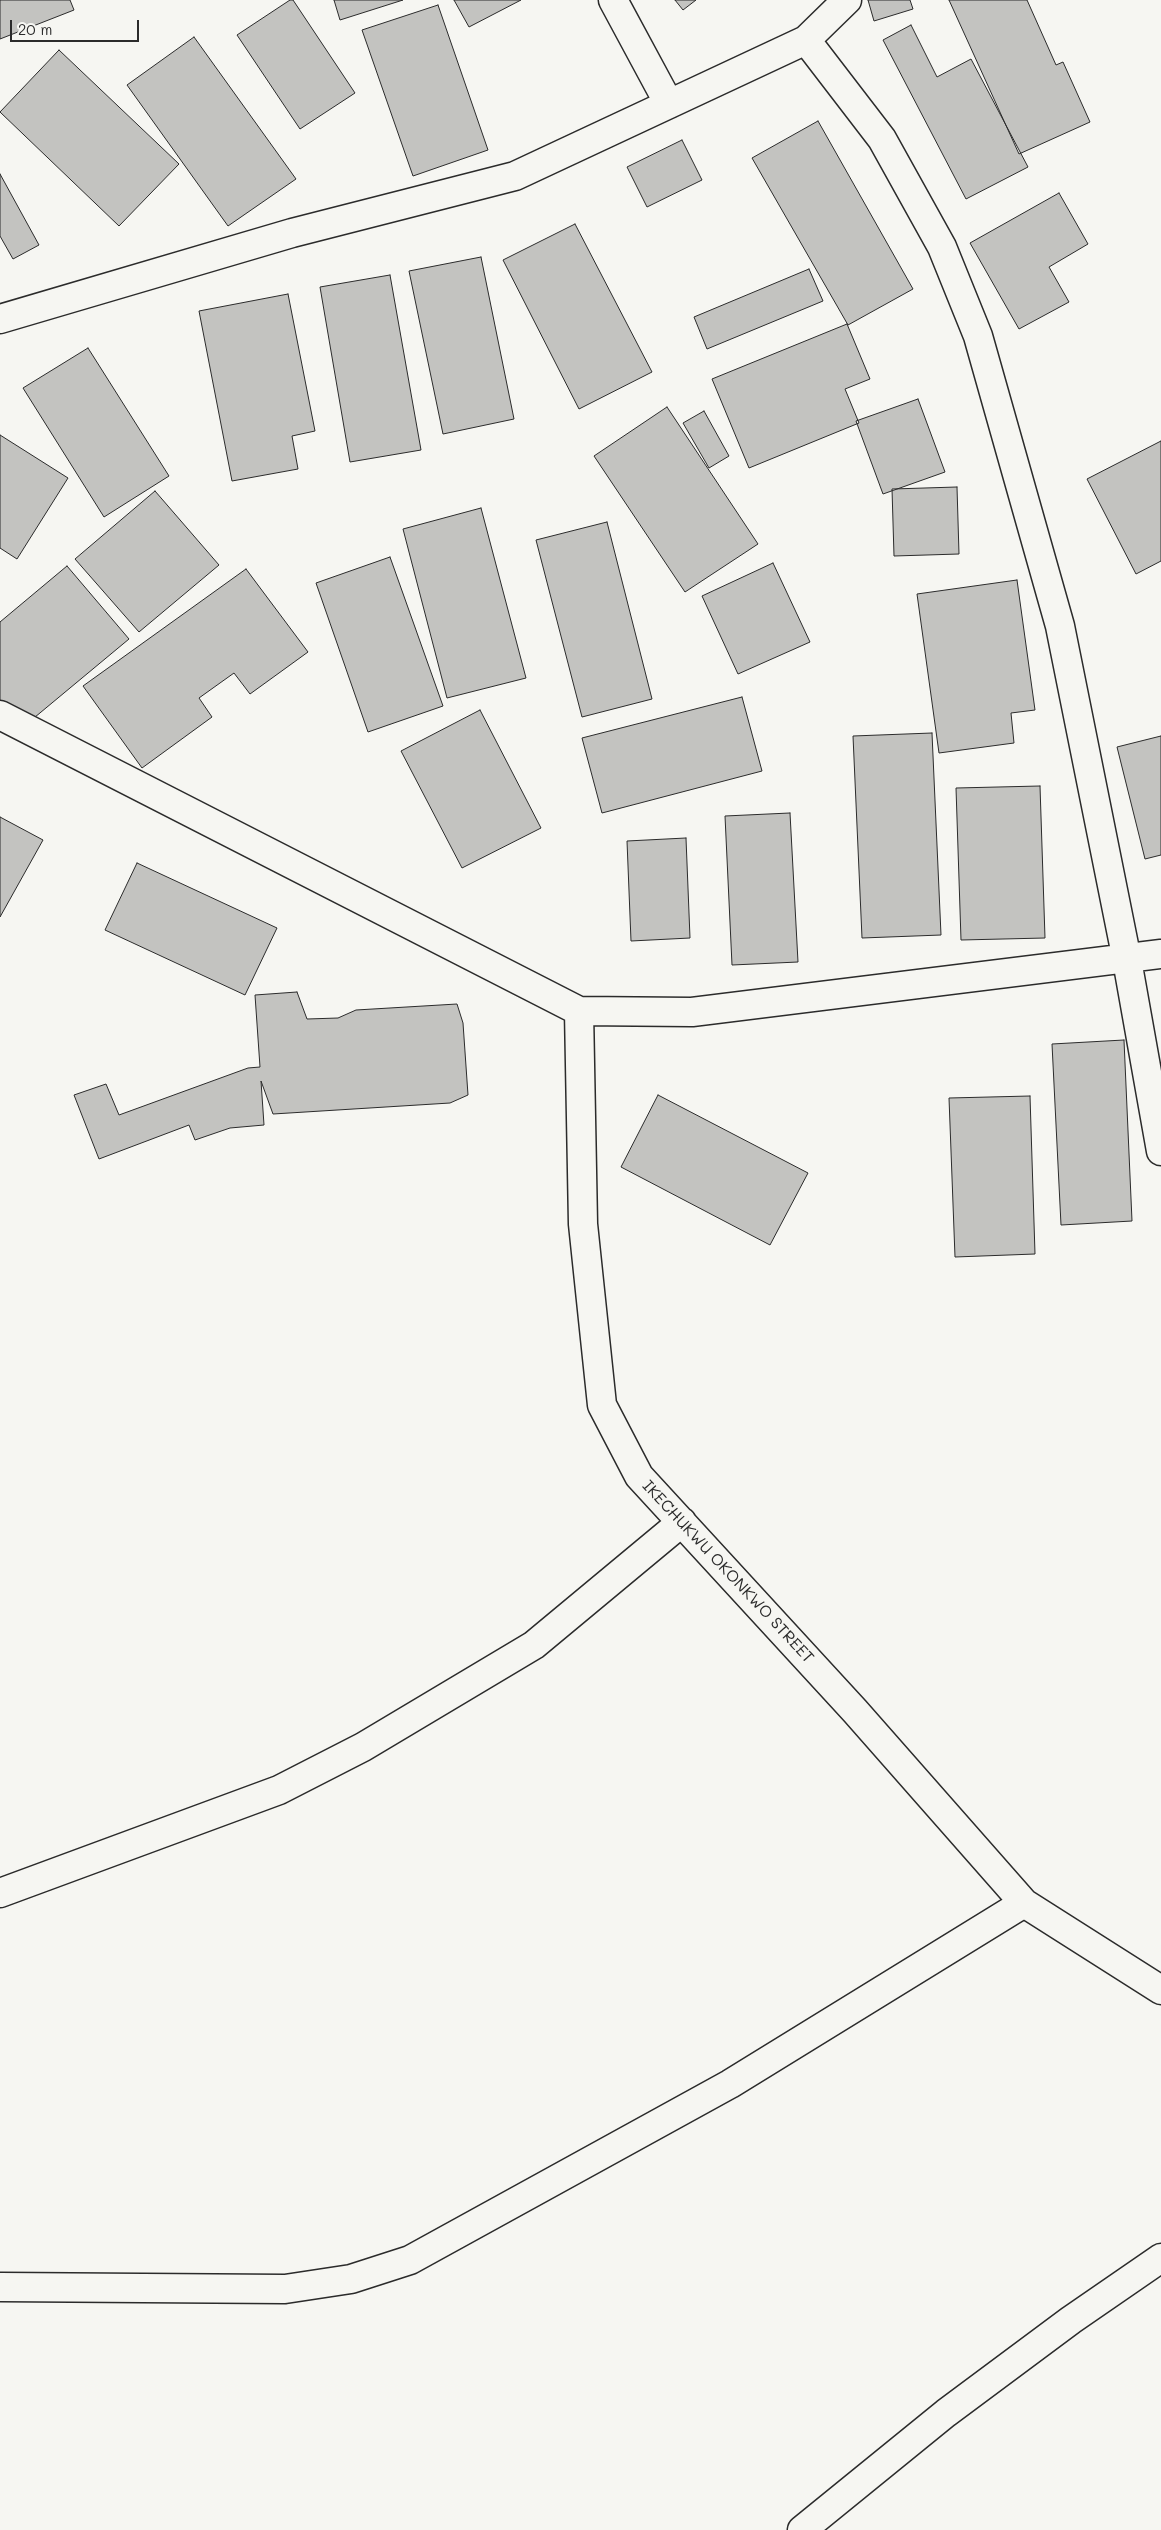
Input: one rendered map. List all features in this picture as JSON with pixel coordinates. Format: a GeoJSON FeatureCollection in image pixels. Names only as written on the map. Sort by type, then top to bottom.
{"type":"FeatureCollection","features":[{"type":"Feature","properties":{"kind":"street"},"geometry":{"type":"LineString","coordinates":[[613,0],[669,104]]}},
{"type":"Feature","properties":{"kind":"street"},"geometry":{"type":"LineString","coordinates":[[0,319],[292,233],[515,176],[806,40],[847,0]]}},
{"type":"Feature","properties":{"kind":"street"},"geometry":{"type":"LineString","coordinates":[[806,40],[882,139],[942,246],[978,336],[1060,626],[1127,960],[1161,1151]]}},
{"type":"Feature","properties":{"kind":"street"},"geometry":{"type":"LineString","coordinates":[[0,715],[579,1011],[692,1012],[1127,960],[1161,954]]}},
{"type":"Feature","properties":{"kind":"street","name":"IKECHUKWU OKONKWO STREET"},"geometry":{"type":"LineString","coordinates":[[579,1011],[583,1224],[602,1405],[639,1476],[856,1711],[1024,1903],[1161,1990]]}},
{"type":"Feature","properties":{"kind":"street"},"geometry":{"type":"LineString","coordinates":[[0,1893],[279,1790],[363,1747],[534,1645],[682,1522]]}},
{"type":"Feature","properties":{"kind":"street"},"geometry":{"type":"LineString","coordinates":[[0,2288],[285,2289],[351,2279],[410,2260],[730,2084],[1024,1903]]}},
{"type":"Feature","properties":{"kind":"street"},"geometry":{"type":"LineString","coordinates":[[802,2530],[946,2413],[1072,2320],[1161,2258]]}},
{"type":"Feature","properties":{"kind":"building"},"geometry":{"type":"Polygon","coordinates":[[[0,0],[70,0],[74,10],[0,39],[0,0]]]}},
{"type":"Feature","properties":{"kind":"building"},"geometry":{"type":"Polygon","coordinates":[[[290,0],[293,0],[355,93],[300,129],[237,35],[290,0]]]}},
{"type":"Feature","properties":{"kind":"building"},"geometry":{"type":"Polygon","coordinates":[[[334,0],[403,0],[340,20],[334,0]]]}},
{"type":"Feature","properties":{"kind":"building"},"geometry":{"type":"Polygon","coordinates":[[[454,0],[521,0],[469,27],[454,0]]]}},
{"type":"Feature","properties":{"kind":"building"},"geometry":{"type":"Polygon","coordinates":[[[675,0],[696,0],[683,10],[675,0]]]}},
{"type":"Feature","properties":{"kind":"building"},"geometry":{"type":"Polygon","coordinates":[[[868,0],[910,0],[913,9],[874,21],[868,0]]]}},
{"type":"Feature","properties":{"kind":"building"},"geometry":{"type":"Polygon","coordinates":[[[949,0],[1027,0],[1056,65],[1063,62],[1090,122],[1019,154],[949,0]]]}},
{"type":"Feature","properties":{"kind":"building"},"geometry":{"type":"Polygon","coordinates":[[[438,5],[488,150],[413,176],[362,30],[438,5]]]}},
{"type":"Feature","properties":{"kind":"building"},"geometry":{"type":"Polygon","coordinates":[[[911,25],[937,77],[971,59],[1028,167],[966,199],[883,40],[911,25]]]}},
{"type":"Feature","properties":{"kind":"building"},"geometry":{"type":"Polygon","coordinates":[[[194,37],[296,179],[228,226],[127,85],[194,37]]]}},
{"type":"Feature","properties":{"kind":"building"},"geometry":{"type":"Polygon","coordinates":[[[59,50],[179,164],[119,226],[0,112],[59,50]]]}},
{"type":"Feature","properties":{"kind":"building"},"geometry":{"type":"Polygon","coordinates":[[[818,121],[913,289],[848,325],[752,158],[818,121]]]}},
{"type":"Feature","properties":{"kind":"building"},"geometry":{"type":"Polygon","coordinates":[[[682,140],[702,180],[647,207],[627,167],[682,140]]]}},
{"type":"Feature","properties":{"kind":"building"},"geometry":{"type":"Polygon","coordinates":[[[0,174],[39,245],[13,259],[0,236],[0,174]]]}},
{"type":"Feature","properties":{"kind":"building"},"geometry":{"type":"Polygon","coordinates":[[[1059,193],[1088,244],[1049,267],[1069,302],[1019,329],[970,243],[1059,193]]]}},
{"type":"Feature","properties":{"kind":"building"},"geometry":{"type":"Polygon","coordinates":[[[575,224],[652,372],[579,409],[503,260],[575,224]]]}},
{"type":"Feature","properties":{"kind":"building"},"geometry":{"type":"Polygon","coordinates":[[[481,257],[514,419],[443,434],[409,271],[481,257]]]}},
{"type":"Feature","properties":{"kind":"building"},"geometry":{"type":"Polygon","coordinates":[[[809,269],[823,301],[707,349],[694,317],[809,269]]]}},
{"type":"Feature","properties":{"kind":"building"},"geometry":{"type":"Polygon","coordinates":[[[390,275],[421,450],[350,462],[320,287],[390,275]]]}},
{"type":"Feature","properties":{"kind":"building"},"geometry":{"type":"Polygon","coordinates":[[[288,294],[315,431],[292,436],[298,469],[232,481],[199,311],[288,294]]]}},
{"type":"Feature","properties":{"kind":"building"},"geometry":{"type":"Polygon","coordinates":[[[847,324],[870,379],[845,389],[859,423],[749,468],[712,379],[847,324]]]}},
{"type":"Feature","properties":{"kind":"building"},"geometry":{"type":"Polygon","coordinates":[[[88,348],[169,476],[104,517],[23,388],[88,348]]]}},
{"type":"Feature","properties":{"kind":"building"},"geometry":{"type":"Polygon","coordinates":[[[918,399],[945,472],[883,494],[856,421],[918,399]]]}},
{"type":"Feature","properties":{"kind":"building"},"geometry":{"type":"Polygon","coordinates":[[[667,407],[758,544],[685,592],[594,456],[667,407]]]}},
{"type":"Feature","properties":{"kind":"building"},"geometry":{"type":"Polygon","coordinates":[[[704,411],[729,456],[709,468],[683,423],[704,411]]]}},
{"type":"Feature","properties":{"kind":"building"},"geometry":{"type":"Polygon","coordinates":[[[0,435],[68,478],[17,559],[0,548],[0,435]]]}},
{"type":"Feature","properties":{"kind":"building"},"geometry":{"type":"Polygon","coordinates":[[[1161,441],[1161,561],[1136,574],[1087,479],[1161,441]]]}},
{"type":"Feature","properties":{"kind":"building"},"geometry":{"type":"Polygon","coordinates":[[[957,487],[959,554],[894,556],[892,489],[957,487]]]}},
{"type":"Feature","properties":{"kind":"building"},"geometry":{"type":"Polygon","coordinates":[[[155,491],[219,565],[139,632],[75,559],[155,491]]]}},
{"type":"Feature","properties":{"kind":"building"},"geometry":{"type":"Polygon","coordinates":[[[481,508],[526,678],[447,698],[403,529],[481,508]]]}},
{"type":"Feature","properties":{"kind":"building"},"geometry":{"type":"Polygon","coordinates":[[[607,522],[652,699],[582,717],[536,540],[607,522]]]}},
{"type":"Feature","properties":{"kind":"building"},"geometry":{"type":"Polygon","coordinates":[[[390,557],[443,706],[368,732],[316,583],[390,557]]]}},
{"type":"Feature","properties":{"kind":"building"},"geometry":{"type":"Polygon","coordinates":[[[773,563],[810,642],[738,674],[702,596],[773,563]]]}},
{"type":"Feature","properties":{"kind":"building"},"geometry":{"type":"Polygon","coordinates":[[[67,566],[129,639],[11,737],[0,724],[0,622],[67,566]]]}},
{"type":"Feature","properties":{"kind":"building"},"geometry":{"type":"Polygon","coordinates":[[[246,569],[308,652],[250,694],[234,673],[199,698],[212,717],[142,768],[83,686],[246,569]]]}},
{"type":"Feature","properties":{"kind":"building"},"geometry":{"type":"Polygon","coordinates":[[[1017,580],[1035,710],[1011,713],[1014,743],[939,753],[917,594],[1017,580]]]}},
{"type":"Feature","properties":{"kind":"building"},"geometry":{"type":"Polygon","coordinates":[[[742,697],[762,771],[602,813],[582,738],[742,697]]]}},
{"type":"Feature","properties":{"kind":"building"},"geometry":{"type":"Polygon","coordinates":[[[480,710],[541,828],[462,868],[401,751],[480,710]]]}},
{"type":"Feature","properties":{"kind":"building"},"geometry":{"type":"Polygon","coordinates":[[[932,733],[941,935],[862,938],[853,736],[932,733]]]}},
{"type":"Feature","properties":{"kind":"building"},"geometry":{"type":"Polygon","coordinates":[[[1161,736],[1161,855],[1145,859],[1117,747],[1161,736]]]}},
{"type":"Feature","properties":{"kind":"building"},"geometry":{"type":"Polygon","coordinates":[[[1040,786],[1045,938],[961,940],[956,788],[1040,786]]]}},
{"type":"Feature","properties":{"kind":"building"},"geometry":{"type":"Polygon","coordinates":[[[790,813],[798,962],[732,965],[725,816],[790,813]]]}},
{"type":"Feature","properties":{"kind":"building"},"geometry":{"type":"Polygon","coordinates":[[[0,817],[43,840],[0,917],[0,817]]]}},
{"type":"Feature","properties":{"kind":"building"},"geometry":{"type":"Polygon","coordinates":[[[686,838],[690,938],[631,941],[627,841],[686,838]]]}},
{"type":"Feature","properties":{"kind":"building"},"geometry":{"type":"Polygon","coordinates":[[[137,863],[277,928],[245,995],[105,930],[137,863]]]}},
{"type":"Feature","properties":{"kind":"building"},"geometry":{"type":"Polygon","coordinates":[[[297,992],[307,1019],[338,1018],[356,1010],[457,1004],[463,1023],[468,1095],[450,1103],[273,1114],[261,1081],[264,1125],[230,1128],[195,1140],[189,1125],[99,1159],[74,1095],[106,1084],[119,1115],[248,1068],[260,1067],[255,995],[297,992]]]}},
{"type":"Feature","properties":{"kind":"building"},"geometry":{"type":"Polygon","coordinates":[[[1124,1040],[1132,1221],[1061,1225],[1052,1044],[1124,1040]]]}},
{"type":"Feature","properties":{"kind":"building"},"geometry":{"type":"Polygon","coordinates":[[[658,1095],[808,1173],[770,1245],[621,1167],[658,1095]]]}},
{"type":"Feature","properties":{"kind":"building"},"geometry":{"type":"Polygon","coordinates":[[[1030,1096],[1035,1254],[955,1257],[949,1098],[1030,1096]]]}}]}
